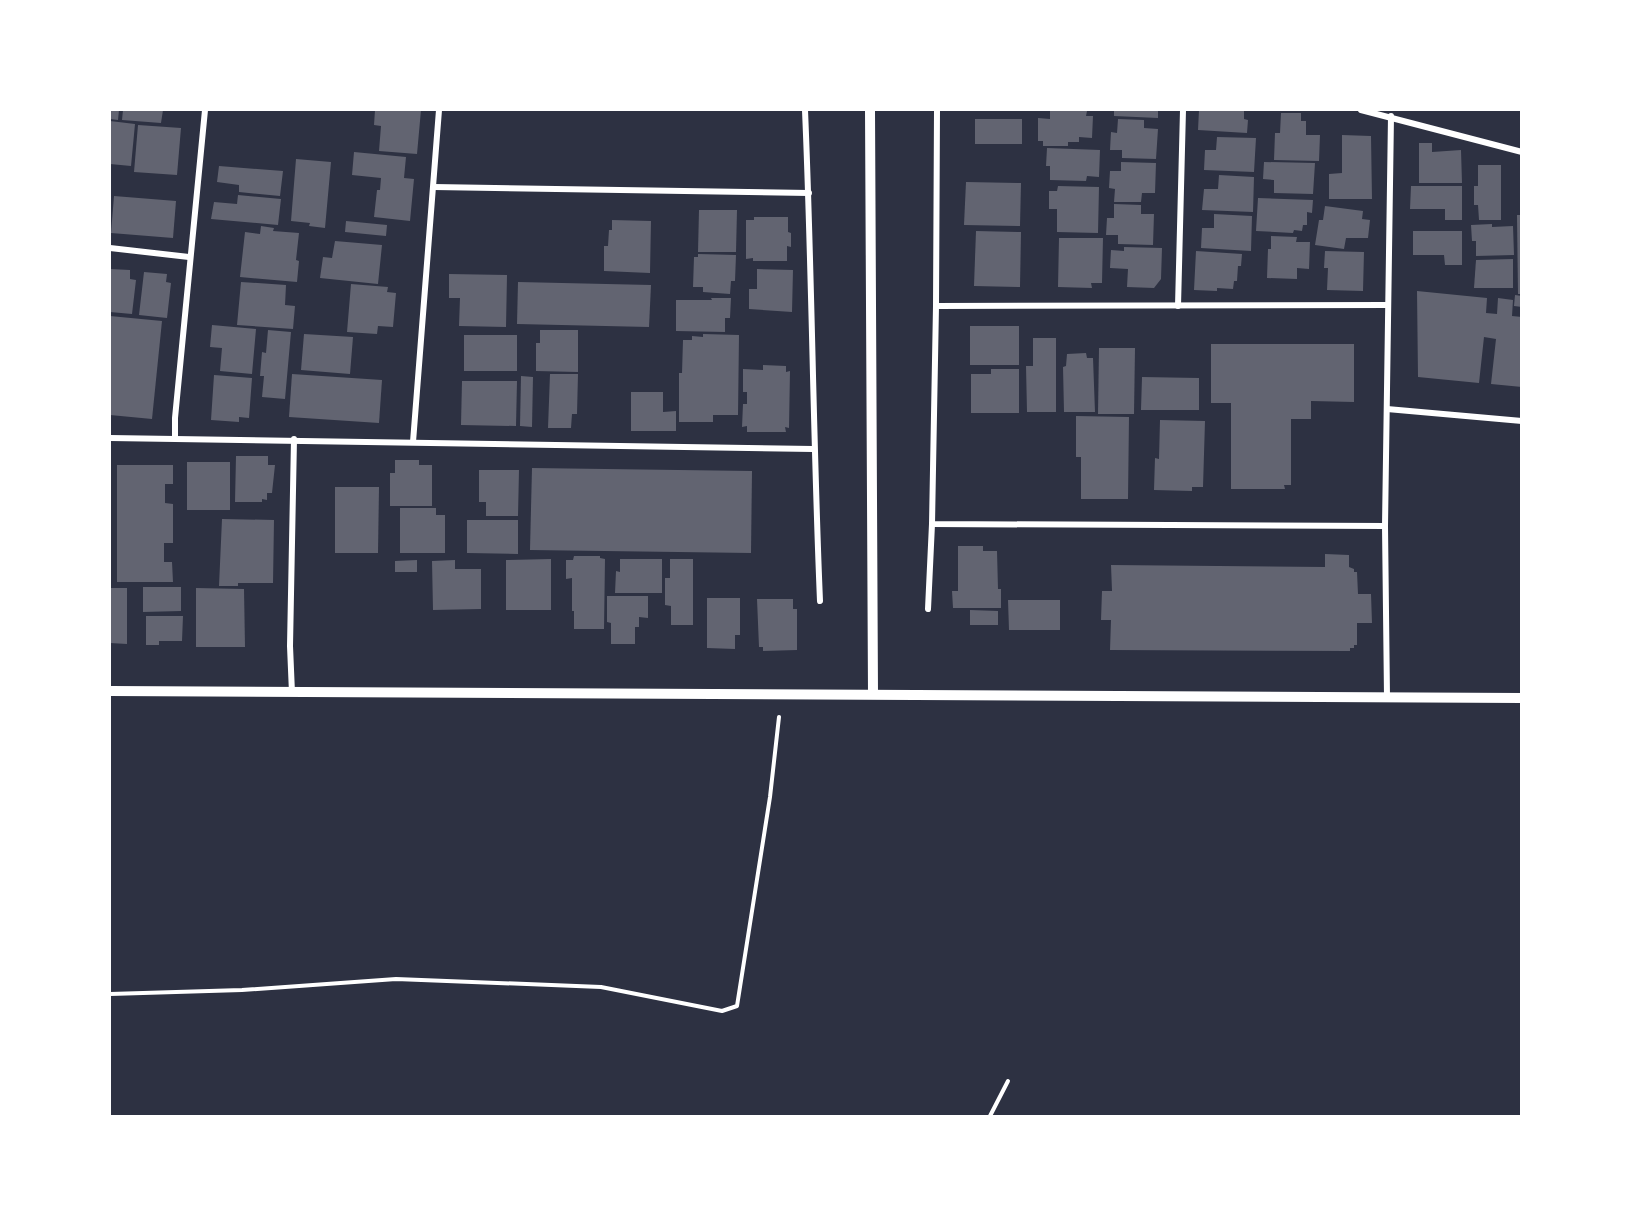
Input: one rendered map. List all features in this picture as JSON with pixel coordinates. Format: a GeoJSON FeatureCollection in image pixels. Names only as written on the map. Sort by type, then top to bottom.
{"type":"FeatureCollection","features":[{"type":"Feature","properties":{"kind":"street"},"geometry":{"type":"LineString","coordinates":[[175,438],[174,418],[205,110]]}},
{"type":"Feature","properties":{"kind":"street"},"geometry":{"type":"LineString","coordinates":[[412,442],[439,110]]}},
{"type":"Feature","properties":{"kind":"street"},"geometry":{"type":"LineString","coordinates":[[805,110],[813,449],[820,601]]}},
{"type":"Feature","properties":{"kind":"street"},"geometry":{"type":"LineString","coordinates":[[870,110],[873,694]]}},
{"type":"Feature","properties":{"kind":"street"},"geometry":{"type":"LineString","coordinates":[[928,609],[936,306],[937,110]]}},
{"type":"Feature","properties":{"kind":"street"},"geometry":{"type":"LineString","coordinates":[[1178,306],[1183,110]]}},
{"type":"Feature","properties":{"kind":"street"},"geometry":{"type":"LineString","coordinates":[[1361,110],[1391,116],[1521,152]]}},
{"type":"Feature","properties":{"kind":"street"},"geometry":{"type":"LineString","coordinates":[[1387,697],[1385,526],[1391,116]]}},
{"type":"Feature","properties":{"kind":"street"},"geometry":{"type":"LineString","coordinates":[[434,187],[808,193]]}},
{"type":"Feature","properties":{"kind":"street"},"geometry":{"type":"LineString","coordinates":[[110,248],[189,257]]}},
{"type":"Feature","properties":{"kind":"street"},"geometry":{"type":"LineString","coordinates":[[936,306],[1388,304]]}},
{"type":"Feature","properties":{"kind":"street"},"geometry":{"type":"LineString","coordinates":[[1387,409],[1521,421]]}},
{"type":"Feature","properties":{"kind":"street"},"geometry":{"type":"LineString","coordinates":[[110,438],[813,449]]}},
{"type":"Feature","properties":{"kind":"street"},"geometry":{"type":"LineString","coordinates":[[292,693],[290,646],[294,440]]}},
{"type":"Feature","properties":{"kind":"street"},"geometry":{"type":"LineString","coordinates":[[932,524],[1385,526]]}},
{"type":"Feature","properties":{"kind":"street"},"geometry":{"type":"LineString","coordinates":[[110,691],[1521,698]]}},
{"type":"Feature","properties":{"kind":"path"},"geometry":{"type":"LineString","coordinates":[[110,994],[242,990],[396,979],[601,987],[722,1011],[737,1006],[770,797],[782,694]]}},
{"type":"Feature","properties":{"kind":"path"},"geometry":{"type":"LineString","coordinates":[[990,1116],[1008,1081]]}},
{"type":"Feature","properties":{"kind":"building"},"geometry":{"type":"Polygon","coordinates":[[[110,110],[119,110],[118,120],[110,119],[110,110]]]}},
{"type":"Feature","properties":{"kind":"building"},"geometry":{"type":"Polygon","coordinates":[[[123,110],[163,110],[161,123],[122,120],[123,110]]]}},
{"type":"Feature","properties":{"kind":"building"},"geometry":{"type":"Polygon","coordinates":[[[375,110],[421,110],[417,154],[379,151],[381,126],[374,125],[375,110]]]}},
{"type":"Feature","properties":{"kind":"building"},"geometry":{"type":"Polygon","coordinates":[[[1050,110],[1087,111],[1086,116],[1093,116],[1092,138],[1079,137],[1079,142],[1068,142],[1068,146],[1043,146],[1043,141],[1038,141],[1038,118],[1050,119],[1050,110]]]}},
{"type":"Feature","properties":{"kind":"building"},"geometry":{"type":"Polygon","coordinates":[[[1114,110],[1158,110],[1158,118],[1114,116],[1114,110]]]}},
{"type":"Feature","properties":{"kind":"building"},"geometry":{"type":"Polygon","coordinates":[[[1199,110],[1244,110],[1244,119],[1248,120],[1247,133],[1198,130],[1199,110]]]}},
{"type":"Feature","properties":{"kind":"building"},"geometry":{"type":"Polygon","coordinates":[[[1281,113],[1301,113],[1301,121],[1306,121],[1306,135],[1320,135],[1319,161],[1274,160],[1275,133],[1280,133],[1281,113]]]}},
{"type":"Feature","properties":{"kind":"building"},"geometry":{"type":"Polygon","coordinates":[[[975,119],[1022,119],[1022,144],[975,144],[975,119]]]}},
{"type":"Feature","properties":{"kind":"building"},"geometry":{"type":"Polygon","coordinates":[[[1118,119],[1144,120],[1144,128],[1158,129],[1156,159],[1122,158],[1122,150],[1110,150],[1111,132],[1117,133],[1118,119]]]}},
{"type":"Feature","properties":{"kind":"building"},"geometry":{"type":"Polygon","coordinates":[[[110,121],[135,124],[131,166],[110,164],[110,121]]]}},
{"type":"Feature","properties":{"kind":"building"},"geometry":{"type":"Polygon","coordinates":[[[138,125],[181,128],[177,175],[134,172],[138,125]]]}},
{"type":"Feature","properties":{"kind":"building"},"geometry":{"type":"Polygon","coordinates":[[[1342,135],[1371,136],[1372,199],[1329,199],[1329,174],[1342,173],[1342,135]]]}},
{"type":"Feature","properties":{"kind":"building"},"geometry":{"type":"Polygon","coordinates":[[[1217,137],[1256,138],[1254,172],[1204,170],[1205,150],[1216,150],[1217,137]]]}},
{"type":"Feature","properties":{"kind":"building"},"geometry":{"type":"Polygon","coordinates":[[[1419,143],[1432,143],[1432,152],[1461,150],[1462,183],[1419,183],[1419,143]]]}},
{"type":"Feature","properties":{"kind":"building"},"geometry":{"type":"Polygon","coordinates":[[[1047,148],[1100,150],[1099,177],[1087,176],[1086,181],[1050,180],[1050,166],[1046,166],[1047,148]]]}},
{"type":"Feature","properties":{"kind":"building"},"geometry":{"type":"Polygon","coordinates":[[[354,152],[406,157],[404,178],[414,179],[410,221],[374,217],[377,190],[380,190],[381,178],[352,175],[354,152]]]}},
{"type":"Feature","properties":{"kind":"building"},"geometry":{"type":"Polygon","coordinates":[[[296,159],[331,162],[325,228],[309,226],[310,223],[291,221],[296,159]]]}},
{"type":"Feature","properties":{"kind":"building"},"geometry":{"type":"Polygon","coordinates":[[[1121,162],[1156,163],[1155,193],[1142,193],[1141,202],[1114,202],[1115,189],[1109,188],[1110,171],[1121,171],[1121,162]]]}},
{"type":"Feature","properties":{"kind":"building"},"geometry":{"type":"Polygon","coordinates":[[[1264,162],[1315,163],[1313,194],[1274,193],[1274,180],[1263,179],[1264,162]]]}},
{"type":"Feature","properties":{"kind":"building"},"geometry":{"type":"Polygon","coordinates":[[[1478,165],[1501,165],[1501,220],[1479,220],[1478,205],[1474,205],[1474,186],[1478,186],[1478,165]]]}},
{"type":"Feature","properties":{"kind":"building"},"geometry":{"type":"Polygon","coordinates":[[[219,166],[283,171],[280,196],[239,192],[239,185],[217,182],[219,166]]]}},
{"type":"Feature","properties":{"kind":"building"},"geometry":{"type":"Polygon","coordinates":[[[1219,175],[1254,177],[1253,212],[1202,210],[1204,189],[1218,189],[1219,175]]]}},
{"type":"Feature","properties":{"kind":"building"},"geometry":{"type":"Polygon","coordinates":[[[966,182],[1021,183],[1020,226],[964,225],[966,182]]]}},
{"type":"Feature","properties":{"kind":"building"},"geometry":{"type":"Polygon","coordinates":[[[1058,186],[1099,187],[1098,233],[1057,232],[1057,209],[1049,209],[1049,191],[1057,191],[1058,186]]]}},
{"type":"Feature","properties":{"kind":"building"},"geometry":{"type":"Polygon","coordinates":[[[1411,186],[1462,186],[1462,220],[1445,220],[1445,209],[1410,209],[1411,186]]]}},
{"type":"Feature","properties":{"kind":"building"},"geometry":{"type":"Polygon","coordinates":[[[238,195],[281,199],[278,225],[211,219],[214,202],[237,204],[238,195]]]}},
{"type":"Feature","properties":{"kind":"building"},"geometry":{"type":"Polygon","coordinates":[[[114,196],[176,201],[173,238],[111,233],[114,196]]]}},
{"type":"Feature","properties":{"kind":"building"},"geometry":{"type":"Polygon","coordinates":[[[1258,198],[1313,200],[1312,213],[1307,212],[1307,225],[1303,225],[1302,231],[1294,230],[1293,233],[1256,231],[1258,198]]]}},
{"type":"Feature","properties":{"kind":"building"},"geometry":{"type":"Polygon","coordinates":[[[1114,204],[1141,205],[1141,214],[1154,214],[1153,245],[1118,244],[1118,235],[1106,235],[1107,218],[1114,218],[1114,204]]]}},
{"type":"Feature","properties":{"kind":"building"},"geometry":{"type":"Polygon","coordinates":[[[1325,206],[1363,211],[1362,219],[1370,220],[1368,238],[1346,238],[1344,249],[1315,245],[1319,220],[1323,220],[1325,206]]]}},
{"type":"Feature","properties":{"kind":"building"},"geometry":{"type":"Polygon","coordinates":[[[699,210],[737,210],[736,252],[698,252],[699,210]]]}},
{"type":"Feature","properties":{"kind":"building"},"geometry":{"type":"Polygon","coordinates":[[[1214,214],[1252,216],[1251,251],[1201,248],[1202,228],[1214,228],[1214,214]]]}},
{"type":"Feature","properties":{"kind":"building"},"geometry":{"type":"Polygon","coordinates":[[[1517,215],[1522,215],[1522,294],[1518,294],[1517,215]]]}},
{"type":"Feature","properties":{"kind":"building"},"geometry":{"type":"Polygon","coordinates":[[[754,217],[788,217],[791,247],[787,246],[787,261],[746,259],[746,220],[754,220],[754,217]]]}},
{"type":"Feature","properties":{"kind":"building"},"geometry":{"type":"Polygon","coordinates":[[[612,220],[651,221],[650,273],[604,271],[604,246],[608,246],[612,220]]]}},
{"type":"Feature","properties":{"kind":"building"},"geometry":{"type":"Polygon","coordinates":[[[346,221],[387,225],[386,236],[345,232],[346,221]]]}},
{"type":"Feature","properties":{"kind":"building"},"geometry":{"type":"Polygon","coordinates":[[[1492,224],[1492,227],[1513,226],[1514,255],[1476,256],[1476,241],[1472,241],[1471,225],[1492,224]]]}},
{"type":"Feature","properties":{"kind":"building"},"geometry":{"type":"Polygon","coordinates":[[[261,226],[274,228],[273,231],[299,233],[296,260],[299,261],[297,282],[240,277],[245,232],[260,234],[261,226]]]}},
{"type":"Feature","properties":{"kind":"building"},"geometry":{"type":"Polygon","coordinates":[[[976,231],[1021,232],[1020,287],[974,286],[976,231]]]}},
{"type":"Feature","properties":{"kind":"building"},"geometry":{"type":"Polygon","coordinates":[[[1413,231],[1462,231],[1462,265],[1445,265],[1444,255],[1413,255],[1413,231]]]}},
{"type":"Feature","properties":{"kind":"building"},"geometry":{"type":"Polygon","coordinates":[[[1271,236],[1297,237],[1296,242],[1310,242],[1309,269],[1297,268],[1297,279],[1267,278],[1271,236]]]}},
{"type":"Feature","properties":{"kind":"building"},"geometry":{"type":"Polygon","coordinates":[[[1059,238],[1103,238],[1102,283],[1091,283],[1092,288],[1058,287],[1059,238]]]}},
{"type":"Feature","properties":{"kind":"building"},"geometry":{"type":"Polygon","coordinates":[[[335,241],[382,245],[378,284],[320,278],[323,257],[332,258],[335,241]]]}},
{"type":"Feature","properties":{"kind":"building"},"geometry":{"type":"Polygon","coordinates":[[[1124,247],[1162,248],[1161,279],[1154,288],[1127,287],[1128,269],[1110,268],[1111,250],[1124,251],[1124,247]]]}},
{"type":"Feature","properties":{"kind":"building"},"geometry":{"type":"Polygon","coordinates":[[[1196,251],[1242,254],[1241,266],[1238,266],[1237,281],[1234,281],[1233,289],[1194,290],[1196,251]]]}},
{"type":"Feature","properties":{"kind":"building"},"geometry":{"type":"Polygon","coordinates":[[[1325,251],[1364,252],[1363,291],[1327,290],[1328,268],[1324,268],[1325,251]]]}},
{"type":"Feature","properties":{"kind":"building"},"geometry":{"type":"Polygon","coordinates":[[[698,254],[736,255],[735,281],[731,281],[730,294],[703,292],[703,287],[693,287],[694,257],[698,257],[698,254]]]}},
{"type":"Feature","properties":{"kind":"building"},"geometry":{"type":"Polygon","coordinates":[[[1513,259],[1513,288],[1474,288],[1476,260],[1513,259]]]}},
{"type":"Feature","properties":{"kind":"building"},"geometry":{"type":"Polygon","coordinates":[[[110,269],[130,270],[130,279],[136,280],[132,314],[110,312],[110,269]]]}},
{"type":"Feature","properties":{"kind":"building"},"geometry":{"type":"Polygon","coordinates":[[[757,269],[793,270],[792,312],[749,309],[749,289],[757,289],[757,269]]]}},
{"type":"Feature","properties":{"kind":"building"},"geometry":{"type":"Polygon","coordinates":[[[144,272],[167,274],[166,282],[171,283],[167,318],[139,315],[144,272]]]}},
{"type":"Feature","properties":{"kind":"building"},"geometry":{"type":"Polygon","coordinates":[[[449,274],[507,275],[506,327],[459,326],[460,298],[449,298],[449,274]]]}},
{"type":"Feature","properties":{"kind":"building"},"geometry":{"type":"Polygon","coordinates":[[[241,282],[286,285],[285,305],[295,306],[293,329],[237,325],[241,282]]]}},
{"type":"Feature","properties":{"kind":"building"},"geometry":{"type":"Polygon","coordinates":[[[518,282],[651,285],[649,327],[517,324],[518,282]]]}},
{"type":"Feature","properties":{"kind":"building"},"geometry":{"type":"Polygon","coordinates":[[[351,284],[388,287],[387,292],[396,293],[393,327],[378,326],[377,334],[347,332],[351,284]]]}},
{"type":"Feature","properties":{"kind":"building"},"geometry":{"type":"Polygon","coordinates":[[[1417,291],[1487,298],[1486,313],[1497,314],[1498,298],[1513,300],[1512,316],[1522,317],[1522,387],[1491,384],[1496,339],[1484,337],[1479,383],[1418,377],[1417,291]]]}},
{"type":"Feature","properties":{"kind":"building"},"geometry":{"type":"Polygon","coordinates":[[[1515,295],[1522,296],[1522,307],[1514,306],[1515,295]]]}},
{"type":"Feature","properties":{"kind":"building"},"geometry":{"type":"Polygon","coordinates":[[[711,298],[731,298],[730,318],[725,318],[725,332],[676,331],[676,300],[712,300],[711,298]]]}},
{"type":"Feature","properties":{"kind":"building"},"geometry":{"type":"Polygon","coordinates":[[[110,316],[162,321],[152,419],[110,415],[110,316]]]}},
{"type":"Feature","properties":{"kind":"building"},"geometry":{"type":"Polygon","coordinates":[[[212,325],[256,329],[252,374],[220,371],[222,348],[210,347],[212,325]]]}},
{"type":"Feature","properties":{"kind":"building"},"geometry":{"type":"Polygon","coordinates":[[[970,326],[1019,326],[1019,365],[970,365],[970,326]]]}},
{"type":"Feature","properties":{"kind":"building"},"geometry":{"type":"Polygon","coordinates":[[[268,330],[291,332],[285,399],[262,397],[264,376],[260,376],[262,352],[266,353],[268,330]]]}},
{"type":"Feature","properties":{"kind":"building"},"geometry":{"type":"Polygon","coordinates":[[[540,330],[578,330],[578,372],[536,371],[536,343],[540,343],[540,330]]]}},
{"type":"Feature","properties":{"kind":"building"},"geometry":{"type":"Polygon","coordinates":[[[304,334],[353,337],[350,374],[301,370],[304,334]]]}},
{"type":"Feature","properties":{"kind":"building"},"geometry":{"type":"Polygon","coordinates":[[[703,334],[739,335],[738,415],[713,415],[713,422],[679,422],[679,373],[682,373],[683,340],[692,340],[692,336],[703,337],[703,334]]]}},
{"type":"Feature","properties":{"kind":"building"},"geometry":{"type":"Polygon","coordinates":[[[464,335],[517,335],[517,371],[464,371],[464,335]]]}},
{"type":"Feature","properties":{"kind":"building"},"geometry":{"type":"Polygon","coordinates":[[[1033,338],[1056,338],[1056,412],[1027,412],[1026,366],[1033,366],[1033,338]]]}},
{"type":"Feature","properties":{"kind":"building"},"geometry":{"type":"Polygon","coordinates":[[[1211,344],[1354,344],[1354,402],[1311,401],[1311,419],[1291,419],[1291,485],[1284,485],[1285,489],[1231,489],[1231,403],[1211,403],[1211,344]]]}},
{"type":"Feature","properties":{"kind":"building"},"geometry":{"type":"Polygon","coordinates":[[[1099,348],[1135,348],[1134,414],[1098,414],[1099,348]]]}},
{"type":"Feature","properties":{"kind":"building"},"geometry":{"type":"Polygon","coordinates":[[[1086,353],[1087,358],[1093,358],[1095,412],[1064,412],[1063,367],[1066,366],[1067,354],[1086,353]]]}},
{"type":"Feature","properties":{"kind":"building"},"geometry":{"type":"Polygon","coordinates":[[[763,365],[786,366],[786,372],[790,371],[789,428],[785,427],[786,432],[747,432],[747,426],[742,427],[743,404],[747,404],[747,392],[743,392],[743,369],[763,370],[763,365]]]}},
{"type":"Feature","properties":{"kind":"building"},"geometry":{"type":"Polygon","coordinates":[[[991,369],[1019,369],[1019,413],[971,413],[971,374],[991,374],[991,369]]]}},
{"type":"Feature","properties":{"kind":"building"},"geometry":{"type":"Polygon","coordinates":[[[292,374],[382,380],[379,423],[289,417],[292,374]]]}},
{"type":"Feature","properties":{"kind":"building"},"geometry":{"type":"Polygon","coordinates":[[[550,374],[578,374],[577,414],[572,414],[571,428],[548,428],[550,374]]]}},
{"type":"Feature","properties":{"kind":"building"},"geometry":{"type":"Polygon","coordinates":[[[214,375],[252,378],[249,418],[239,417],[239,422],[211,420],[214,375]]]}},
{"type":"Feature","properties":{"kind":"building"},"geometry":{"type":"Polygon","coordinates":[[[521,376],[533,377],[532,427],[520,426],[521,376]]]}},
{"type":"Feature","properties":{"kind":"building"},"geometry":{"type":"Polygon","coordinates":[[[1142,377],[1199,378],[1199,410],[1141,410],[1142,377]]]}},
{"type":"Feature","properties":{"kind":"building"},"geometry":{"type":"Polygon","coordinates":[[[462,381],[517,381],[516,426],[461,425],[462,381]]]}},
{"type":"Feature","properties":{"kind":"building"},"geometry":{"type":"Polygon","coordinates":[[[631,392],[663,392],[663,412],[676,411],[676,431],[631,431],[631,392]]]}},
{"type":"Feature","properties":{"kind":"building"},"geometry":{"type":"Polygon","coordinates":[[[1076,416],[1129,417],[1128,499],[1081,499],[1081,457],[1076,457],[1076,416]]]}},
{"type":"Feature","properties":{"kind":"building"},"geometry":{"type":"Polygon","coordinates":[[[1160,420],[1205,421],[1203,487],[1192,487],[1192,491],[1154,490],[1155,458],[1159,459],[1160,420]]]}},
{"type":"Feature","properties":{"kind":"building"},"geometry":{"type":"Polygon","coordinates":[[[236,456],[268,456],[268,465],[275,465],[272,493],[267,493],[267,500],[235,502],[236,456]]]}},
{"type":"Feature","properties":{"kind":"building"},"geometry":{"type":"Polygon","coordinates":[[[395,460],[419,460],[419,465],[432,465],[432,506],[390,506],[390,473],[395,473],[395,460]]]}},
{"type":"Feature","properties":{"kind":"building"},"geometry":{"type":"Polygon","coordinates":[[[187,462],[230,462],[230,510],[187,510],[187,462]]]}},
{"type":"Feature","properties":{"kind":"building"},"geometry":{"type":"Polygon","coordinates":[[[117,465],[173,465],[173,484],[165,484],[165,503],[173,504],[173,543],[164,543],[164,562],[172,562],[173,582],[117,582],[117,465]]]}},
{"type":"Feature","properties":{"kind":"building"},"geometry":{"type":"Polygon","coordinates":[[[532,468],[752,471],[751,553],[530,550],[532,468]]]}},
{"type":"Feature","properties":{"kind":"building"},"geometry":{"type":"Polygon","coordinates":[[[479,470],[519,470],[518,516],[486,516],[486,502],[479,502],[479,470]]]}},
{"type":"Feature","properties":{"kind":"building"},"geometry":{"type":"Polygon","coordinates":[[[335,487],[379,487],[378,553],[335,553],[335,487]]]}},
{"type":"Feature","properties":{"kind":"building"},"geometry":{"type":"Polygon","coordinates":[[[400,508],[436,508],[436,515],[445,515],[445,553],[400,553],[400,508]]]}},
{"type":"Feature","properties":{"kind":"building"},"geometry":{"type":"Polygon","coordinates":[[[222,519],[274,520],[273,583],[238,583],[238,586],[219,586],[222,519]]]}},
{"type":"Feature","properties":{"kind":"building"},"geometry":{"type":"Polygon","coordinates":[[[467,520],[518,520],[518,554],[467,553],[467,520]]]}},
{"type":"Feature","properties":{"kind":"building"},"geometry":{"type":"Polygon","coordinates":[[[958,546],[983,546],[983,551],[997,551],[1001,608],[953,608],[952,591],[958,591],[958,546]]]}},
{"type":"Feature","properties":{"kind":"building"},"geometry":{"type":"Polygon","coordinates":[[[1325,554],[1349,555],[1349,567],[1357,572],[1358,594],[1371,594],[1372,623],[1357,623],[1357,645],[1350,648],[1350,651],[1110,650],[1111,620],[1101,620],[1102,591],[1112,591],[1111,565],[1325,567],[1325,554]]]}},
{"type":"Feature","properties":{"kind":"building"},"geometry":{"type":"Polygon","coordinates":[[[574,556],[600,556],[605,559],[604,629],[574,629],[572,578],[566,579],[566,560],[573,560],[574,556]]]}},
{"type":"Feature","properties":{"kind":"building"},"geometry":{"type":"Polygon","coordinates":[[[551,559],[551,610],[506,610],[506,560],[551,559]]]}},
{"type":"Feature","properties":{"kind":"building"},"geometry":{"type":"Polygon","coordinates":[[[620,559],[662,559],[662,593],[615,593],[616,571],[620,572],[620,559]]]}},
{"type":"Feature","properties":{"kind":"building"},"geometry":{"type":"Polygon","coordinates":[[[670,559],[693,559],[693,625],[671,625],[671,606],[665,605],[665,578],[670,578],[670,559]]]}},
{"type":"Feature","properties":{"kind":"building"},"geometry":{"type":"Polygon","coordinates":[[[417,560],[417,572],[395,572],[395,561],[417,560]]]}},
{"type":"Feature","properties":{"kind":"building"},"geometry":{"type":"Polygon","coordinates":[[[455,560],[455,569],[481,569],[481,609],[433,610],[432,561],[455,560]]]}},
{"type":"Feature","properties":{"kind":"building"},"geometry":{"type":"Polygon","coordinates":[[[143,587],[181,587],[181,611],[143,612],[143,587]]]}},
{"type":"Feature","properties":{"kind":"building"},"geometry":{"type":"Polygon","coordinates":[[[110,588],[127,588],[127,644],[110,643],[110,588]]]}},
{"type":"Feature","properties":{"kind":"building"},"geometry":{"type":"Polygon","coordinates":[[[196,588],[244,589],[245,647],[196,647],[196,588]]]}},
{"type":"Feature","properties":{"kind":"building"},"geometry":{"type":"Polygon","coordinates":[[[607,596],[648,596],[648,618],[639,617],[639,627],[635,627],[635,644],[611,644],[611,623],[607,622],[607,596]]]}},
{"type":"Feature","properties":{"kind":"building"},"geometry":{"type":"Polygon","coordinates":[[[707,598],[740,598],[740,635],[735,635],[735,649],[707,648],[707,598]]]}},
{"type":"Feature","properties":{"kind":"building"},"geometry":{"type":"Polygon","coordinates":[[[757,599],[793,599],[793,609],[797,609],[797,650],[763,651],[763,647],[759,647],[757,599]]]}},
{"type":"Feature","properties":{"kind":"building"},"geometry":{"type":"Polygon","coordinates":[[[1008,600],[1060,600],[1060,630],[1009,630],[1008,600]]]}},
{"type":"Feature","properties":{"kind":"building"},"geometry":{"type":"Polygon","coordinates":[[[970,610],[998,611],[998,625],[970,625],[970,610]]]}},
{"type":"Feature","properties":{"kind":"building"},"geometry":{"type":"Polygon","coordinates":[[[146,616],[183,616],[182,641],[159,641],[159,645],[146,645],[146,616]]]}}]}
